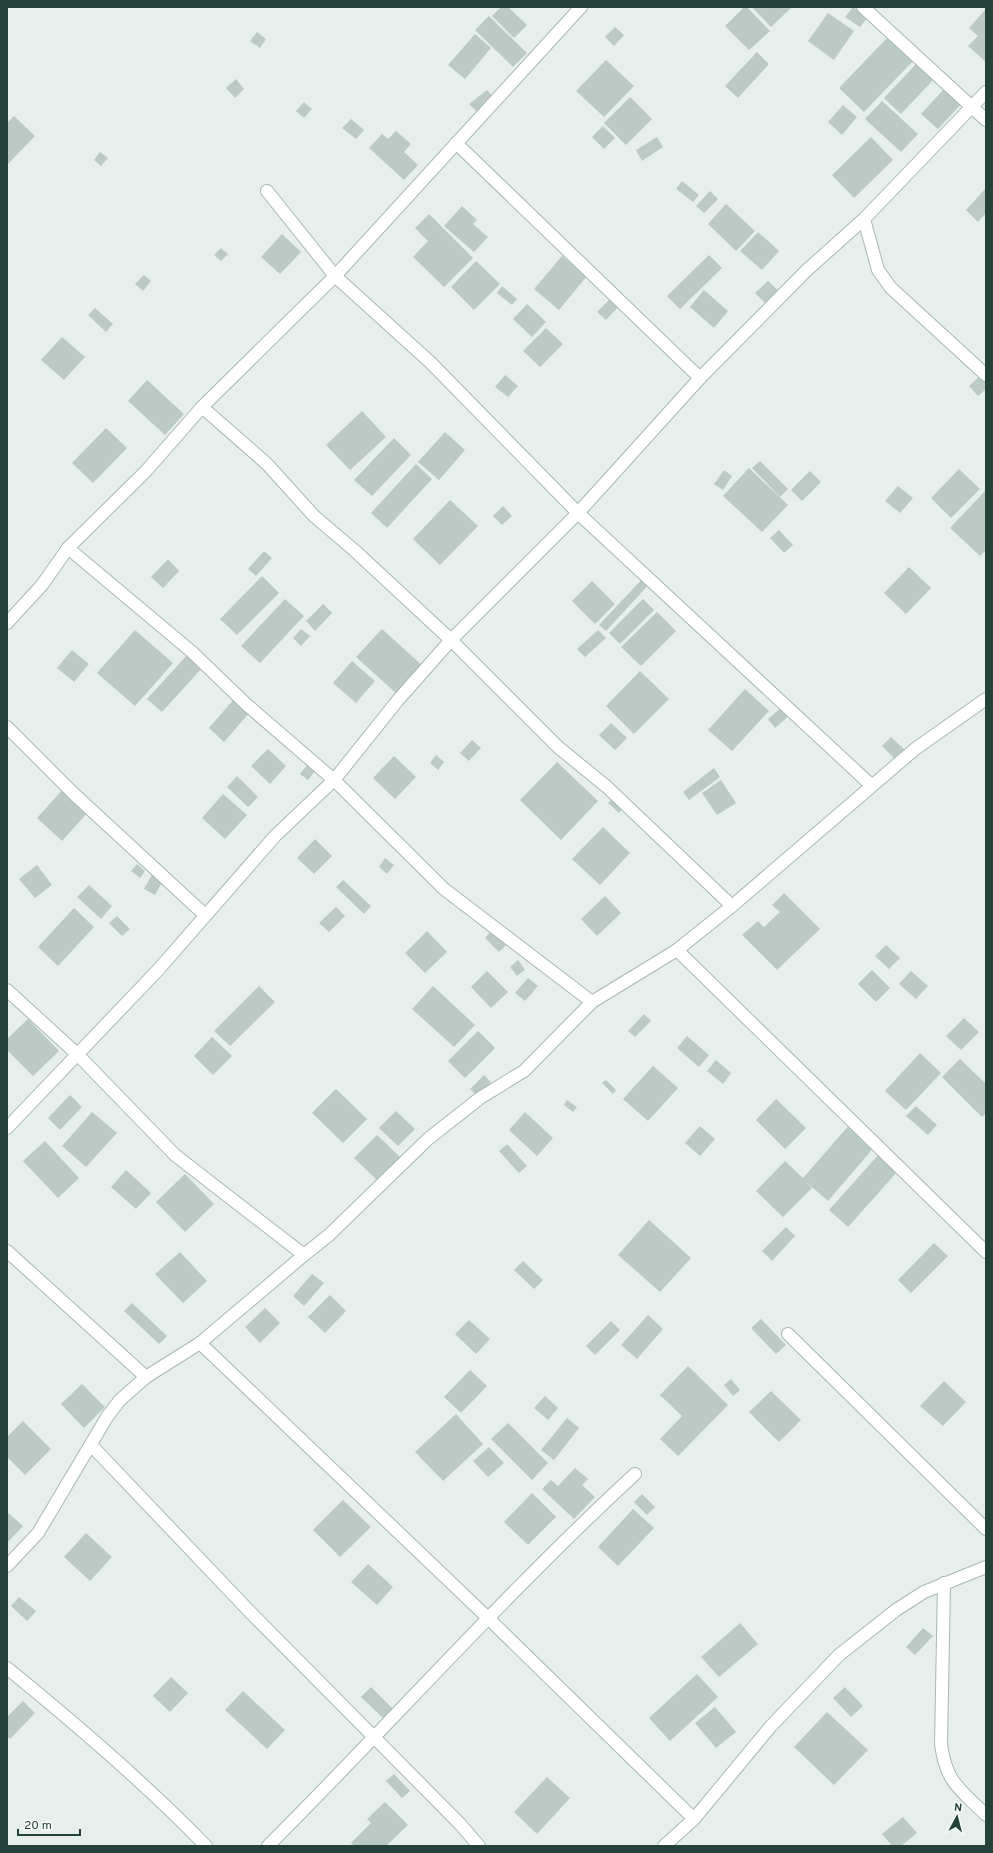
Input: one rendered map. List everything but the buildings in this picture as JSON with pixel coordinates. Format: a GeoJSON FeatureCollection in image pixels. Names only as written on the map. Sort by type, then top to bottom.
{"type":"FeatureCollection","features":[{"type":"Feature","properties":{"kind":"street"},"geometry":{"type":"LineString","coordinates":[[7,623],[42,585],[68,548],[146,471],[202,407],[335,276],[581,7]]}},
{"type":"Feature","properties":{"kind":"street"},"geometry":{"type":"LineString","coordinates":[[863,7],[986,120]]}},
{"type":"Feature","properties":{"kind":"street"},"geometry":{"type":"LineString","coordinates":[[7,1128],[158,970],[275,836],[334,780],[398,700],[451,640],[578,513],[700,378],[806,270],[864,219],[986,92]]}},
{"type":"Feature","properties":{"kind":"street"},"geometry":{"type":"LineString","coordinates":[[456,143],[700,378]]}},
{"type":"Feature","properties":{"kind":"street"},"geometry":{"type":"LineString","coordinates":[[267,191],[335,276],[431,363],[578,513],[871,785]]}},
{"type":"Feature","properties":{"kind":"street"},"geometry":{"type":"LineString","coordinates":[[864,219],[878,270],[891,288],[986,374]]}},
{"type":"Feature","properties":{"kind":"street"},"geometry":{"type":"LineString","coordinates":[[202,407],[267,464],[314,516],[354,550],[451,640],[558,747],[607,787],[732,906]]}},
{"type":"Feature","properties":{"kind":"street"},"geometry":{"type":"LineString","coordinates":[[68,548],[192,652],[246,704],[334,780],[444,889],[592,1002]]}},
{"type":"Feature","properties":{"kind":"street"},"geometry":{"type":"LineString","coordinates":[[7,1566],[38,1533],[107,1417],[120,1400],[146,1378],[200,1343],[329,1235],[428,1139],[480,1098],[524,1071],[592,1002],[677,950],[732,906],[871,785],[915,749],[986,699]]}},
{"type":"Feature","properties":{"kind":"street"},"geometry":{"type":"LineString","coordinates":[[7,727],[74,794],[205,915]]}},
{"type":"Feature","properties":{"kind":"street"},"geometry":{"type":"LineString","coordinates":[[677,950],[986,1252]]}},
{"type":"Feature","properties":{"kind":"street"},"geometry":{"type":"LineString","coordinates":[[7,990],[77,1054],[175,1155],[304,1255]]}},
{"type":"Feature","properties":{"kind":"street"},"geometry":{"type":"LineString","coordinates":[[7,1251],[146,1378]]}},
{"type":"Feature","properties":{"kind":"street"},"geometry":{"type":"LineString","coordinates":[[788,1334],[986,1529]]}},
{"type":"Feature","properties":{"kind":"street"},"geometry":{"type":"LineString","coordinates":[[200,1343],[488,1618],[694,1818]]}},
{"type":"Feature","properties":{"kind":"street"},"geometry":{"type":"LineString","coordinates":[[91,1445],[256,1618],[460,1824],[479,1846]]}},
{"type":"Feature","properties":{"kind":"street"},"geometry":{"type":"LineString","coordinates":[[268,1846],[488,1618],[574,1531],[635,1474]]}},
{"type":"Feature","properties":{"kind":"street"},"geometry":{"type":"LineString","coordinates":[[664,1846],[694,1818],[771,1726],[839,1655],[896,1610],[924,1592],[986,1567]]}},
{"type":"Feature","properties":{"kind":"street"},"geometry":{"type":"LineString","coordinates":[[944,1583],[941,1744],[944,1763],[951,1780],[986,1815]]}},
{"type":"Feature","properties":{"kind":"street"},"geometry":{"type":"LineString","coordinates":[[7,1668],[89,1735],[180,1819],[206,1846]]}}]}
